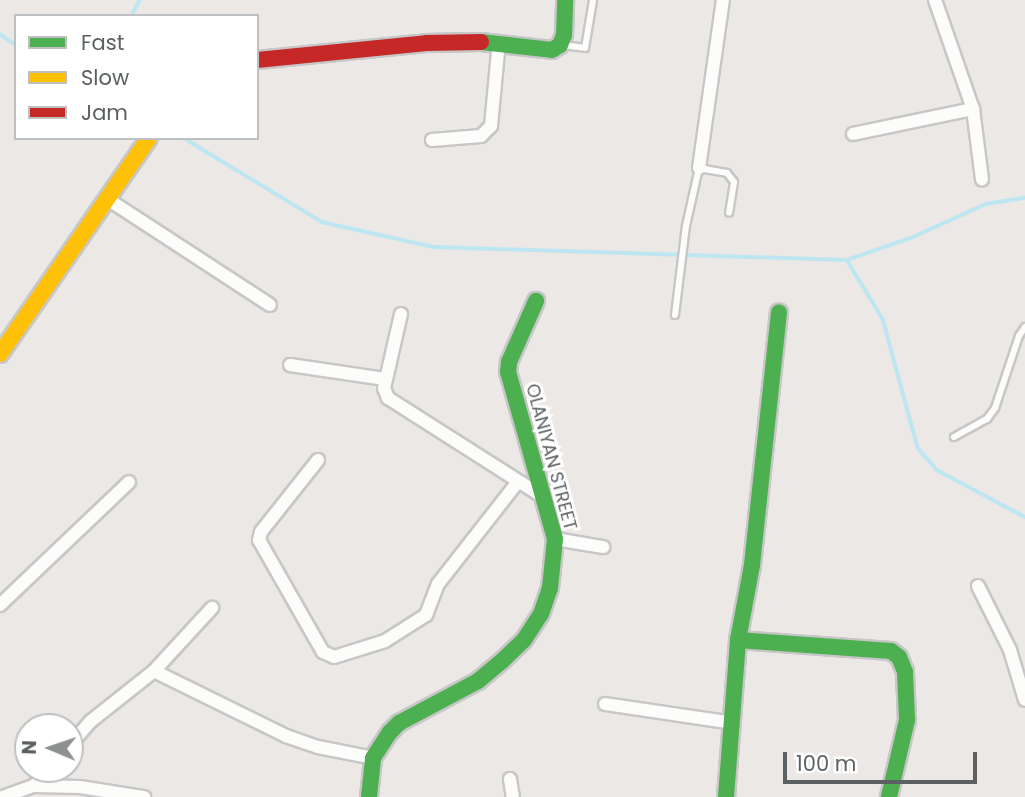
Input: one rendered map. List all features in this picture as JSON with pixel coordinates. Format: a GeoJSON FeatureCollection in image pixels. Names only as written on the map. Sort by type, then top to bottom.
{"type":"FeatureCollection","features":[{"type":"Feature","properties":{"kind":"street"},"geometry":{"type":"LineString","coordinates":[[259,60],[426,43],[499,42],[552,50],[560,45],[565,0]]}},
{"type":"Feature","properties":{"kind":"street"},"geometry":{"type":"LineString","coordinates":[[699,168],[723,0]]}},
{"type":"Feature","properties":{"kind":"street"},"geometry":{"type":"LineString","coordinates":[[935,0],[973,109],[982,179]]}},
{"type":"Feature","properties":{"kind":"street"},"geometry":{"type":"LineString","coordinates":[[432,140],[481,136],[491,126],[499,42]]}},
{"type":"Feature","properties":{"kind":"street"},"geometry":{"type":"LineString","coordinates":[[853,134],[973,109]]}},
{"type":"Feature","properties":{"kind":"street"},"geometry":{"type":"LineString","coordinates":[[1,352],[109,200],[148,140]]}},
{"type":"Feature","properties":{"kind":"street"},"geometry":{"type":"LineString","coordinates":[[109,200],[270,305]]}},
{"type":"Feature","properties":{"kind":"street","name":"OLANIYAN STREET"},"geometry":{"type":"LineString","coordinates":[[373,758],[399,723],[478,681],[524,640],[541,614],[550,588],[555,539],[508,372],[509,362],[536,300]]}},
{"type":"Feature","properties":{"kind":"street"},"geometry":{"type":"LineString","coordinates":[[726,797],[738,640],[752,565],[779,312]]}},
{"type":"Feature","properties":{"kind":"street"},"geometry":{"type":"LineString","coordinates":[[401,314],[385,379],[384,388],[388,398],[517,483],[545,498]]}},
{"type":"Feature","properties":{"kind":"street"},"geometry":{"type":"LineString","coordinates":[[290,365],[385,379]]}},
{"type":"Feature","properties":{"kind":"street"},"geometry":{"type":"LineString","coordinates":[[318,460],[261,532],[259,540],[323,652],[334,657],[386,641],[426,615],[438,584],[517,483]]}},
{"type":"Feature","properties":{"kind":"street"},"geometry":{"type":"LineString","coordinates":[[0,605],[129,482]]}},
{"type":"Feature","properties":{"kind":"street"},"geometry":{"type":"LineString","coordinates":[[555,539],[603,547]]}},
{"type":"Feature","properties":{"kind":"street"},"geometry":{"type":"LineString","coordinates":[[978,586],[1010,650],[1025,700]]}},
{"type":"Feature","properties":{"kind":"street"},"geometry":{"type":"LineString","coordinates":[[84,729],[154,671],[212,608]]}},
{"type":"Feature","properties":{"kind":"street"},"geometry":{"type":"LineString","coordinates":[[738,640],[891,651],[899,657],[905,672],[907,720],[901,755],[889,797]]}},
{"type":"Feature","properties":{"kind":"street"},"geometry":{"type":"LineString","coordinates":[[154,671],[286,736],[318,747],[373,758],[369,797]]}},
{"type":"Feature","properties":{"kind":"street"},"geometry":{"type":"LineString","coordinates":[[605,704],[733,723]]}},
{"type":"Feature","properties":{"kind":"street"},"geometry":{"type":"LineString","coordinates":[[510,779],[513,797]]}},
{"type":"Feature","properties":{"kind":"street"},"geometry":{"type":"LineString","coordinates":[[34,786],[37,783]]}},
{"type":"Feature","properties":{"kind":"street"},"geometry":{"type":"LineString","coordinates":[[3,797],[34,786],[80,788],[144,797]]}},
{"type":"Feature","properties":{"kind":"lane"},"geometry":{"type":"LineString","coordinates":[[560,45],[585,48],[593,0]]}},
{"type":"Feature","properties":{"kind":"lane"},"geometry":{"type":"LineString","coordinates":[[675,315],[686,226],[699,168],[727,173],[734,182],[729,213]]}},
{"type":"Feature","properties":{"kind":"lane"},"geometry":{"type":"LineString","coordinates":[[954,437],[987,419],[995,408],[1018,336],[1025,327]]}},
{"type":"Feature","properties":{"kind":"waterway"},"geometry":{"type":"LineString","coordinates":[[132,14],[140,0]]}},
{"type":"Feature","properties":{"kind":"waterway"},"geometry":{"type":"LineString","coordinates":[[0,34],[14,44]]}},
{"type":"Feature","properties":{"kind":"waterway"},"geometry":{"type":"LineString","coordinates":[[187,140],[322,222],[434,247],[847,260],[913,237],[986,204],[1025,198]]}},
{"type":"Feature","properties":{"kind":"waterway"},"geometry":{"type":"LineString","coordinates":[[847,260],[883,319],[918,448],[937,470],[1025,517]]}},
{"type":"Feature","properties":{"kind":"traffic: fast"},"geometry":{"type":"LineString","coordinates":[[481,42],[552,50],[560,45],[564,35],[565,0]]}},
{"type":"Feature","properties":{"kind":"traffic: fast"},"geometry":{"type":"LineString","coordinates":[[369,797],[373,758],[390,732],[399,723],[478,681],[502,661],[524,640],[541,614],[550,588],[555,539],[508,372],[509,362],[536,301]]}},
{"type":"Feature","properties":{"kind":"traffic: fast"},"geometry":{"type":"LineString","coordinates":[[726,797],[738,640],[752,565],[779,312]]}},
{"type":"Feature","properties":{"kind":"traffic: fast"},"geometry":{"type":"LineString","coordinates":[[738,640],[891,651],[899,657],[905,672],[907,720],[889,797]]}},
{"type":"Feature","properties":{"kind":"traffic: slow"},"geometry":{"type":"LineString","coordinates":[[0,354],[148,140]]}},
{"type":"Feature","properties":{"kind":"traffic: jam"},"geometry":{"type":"LineString","coordinates":[[259,60],[426,43],[481,42]]}}]}
